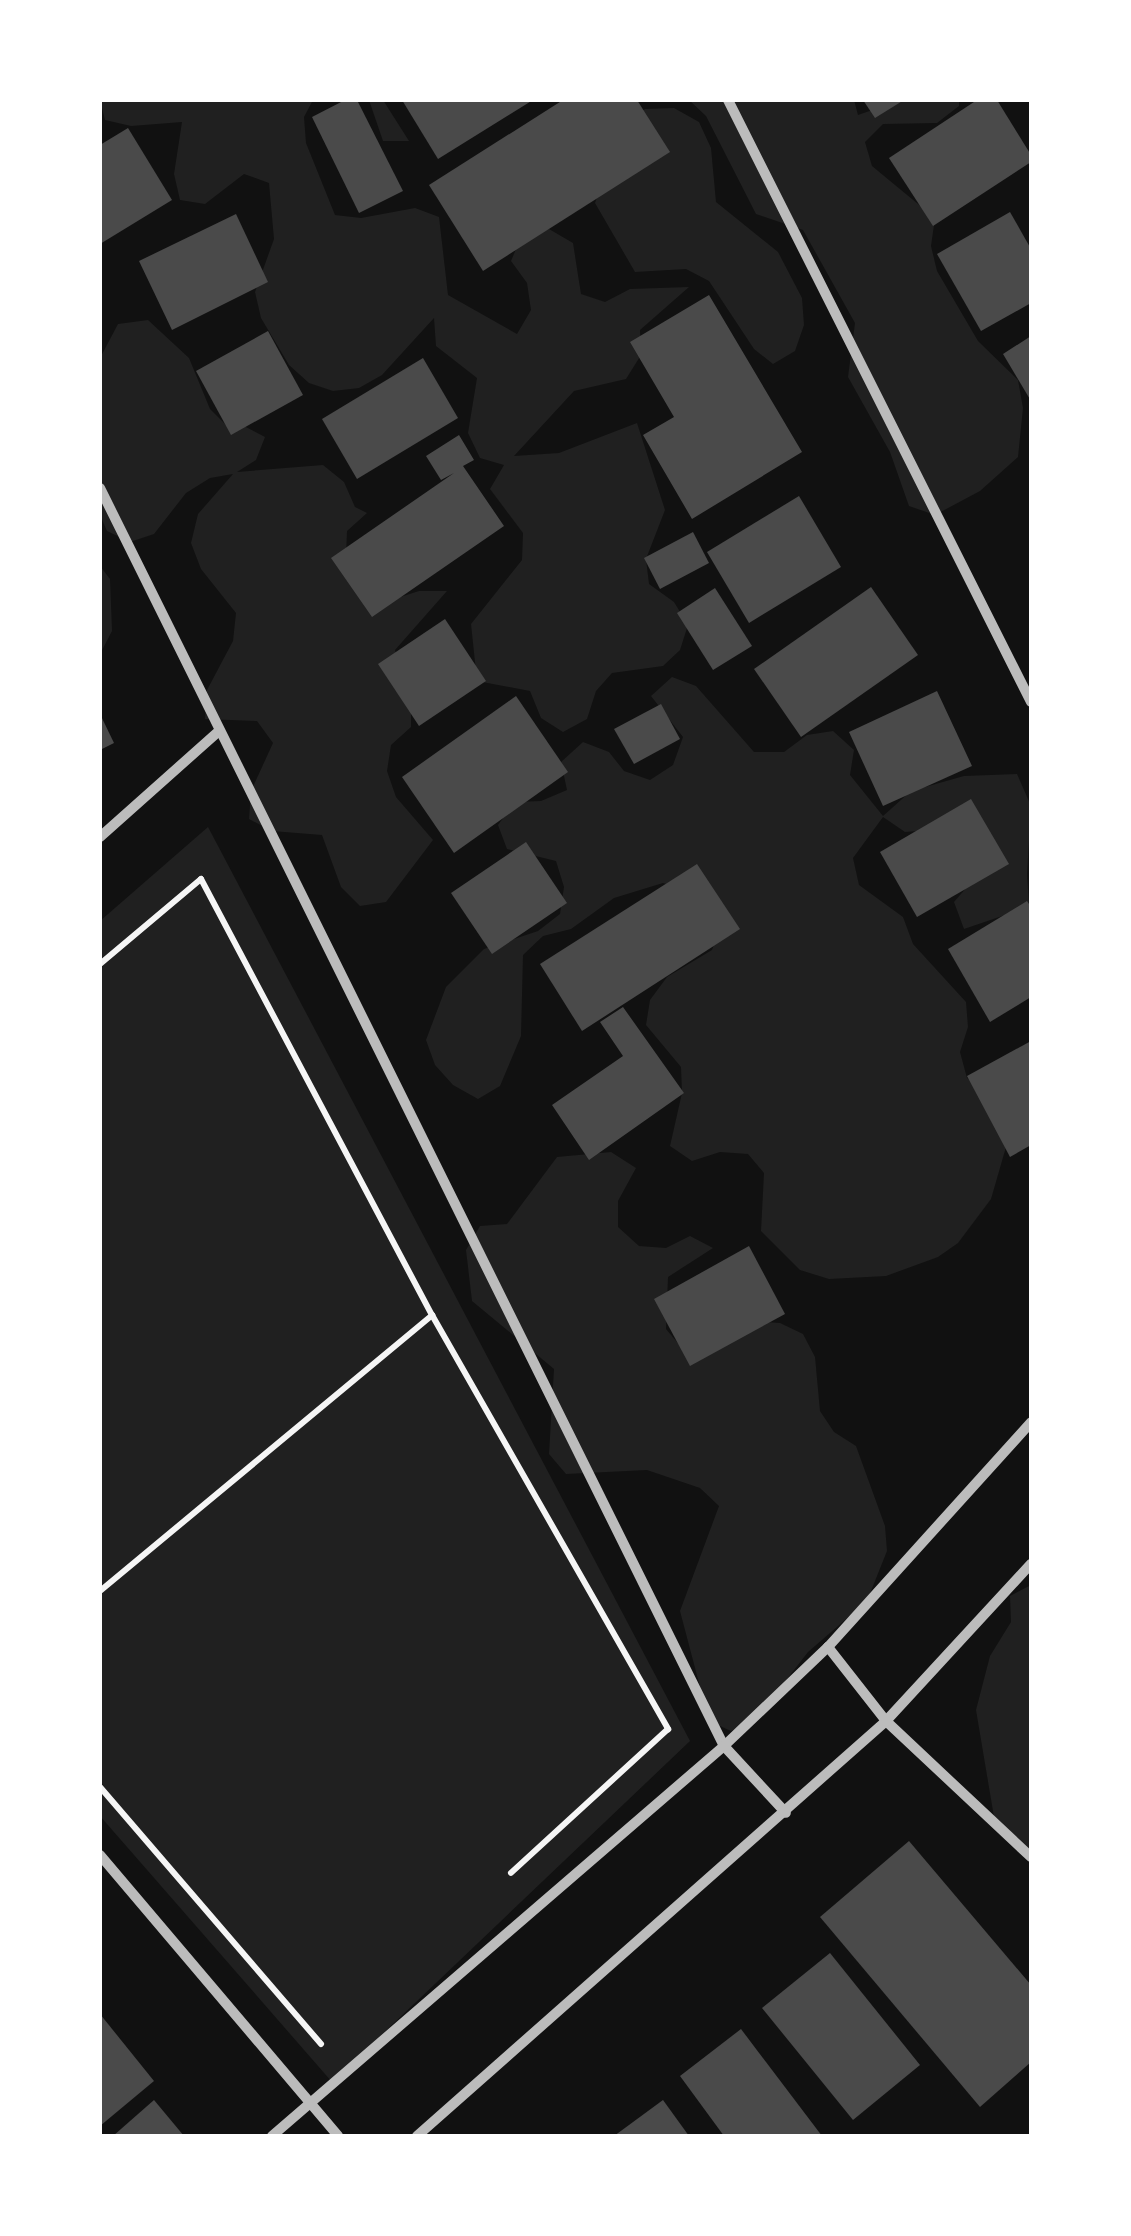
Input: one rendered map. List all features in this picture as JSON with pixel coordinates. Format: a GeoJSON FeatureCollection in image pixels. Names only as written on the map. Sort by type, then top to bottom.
{"type":"FeatureCollection","features":[{"type":"Feature","properties":{"kind":"street"},"geometry":{"type":"LineString","coordinates":[[728,100],[1031,702]]}},
{"type":"Feature","properties":{"kind":"street"},"geometry":{"type":"LineString","coordinates":[[100,488],[724,1746],[786,1813]]}},
{"type":"Feature","properties":{"kind":"street"},"geometry":{"type":"LineString","coordinates":[[100,838],[219,732]]}},
{"type":"Feature","properties":{"kind":"street"},"geometry":{"type":"LineString","coordinates":[[272,2136],[724,1746],[828,1647],[1031,1422]]}},
{"type":"Feature","properties":{"kind":"street"},"geometry":{"type":"LineString","coordinates":[[417,2136],[886,1721],[1031,1564]]}},
{"type":"Feature","properties":{"kind":"street"},"geometry":{"type":"LineString","coordinates":[[828,1647],[886,1721],[1031,1857]]}},
{"type":"Feature","properties":{"kind":"street"},"geometry":{"type":"LineString","coordinates":[[100,1855],[338,2136]]}},
{"type":"Feature","properties":{"kind":"path"},"geometry":{"type":"LineString","coordinates":[[100,964],[200,879],[432,1315],[668,1729],[510,1874]]}},
{"type":"Feature","properties":{"kind":"path"},"geometry":{"type":"LineString","coordinates":[[100,1591],[432,1315]]}},
{"type":"Feature","properties":{"kind":"path"},"geometry":{"type":"LineString","coordinates":[[100,1787],[322,2045],[337,2032]]}},
{"type":"Feature","properties":{"kind":"shaded area"},"geometry":{"type":"Polygon","coordinates":[[[100,100],[313,100],[304,117],[306,143],[335,215],[361,218],[415,208],[439,217],[448,295],[517,334],[531,310],[527,283],[511,261],[521,237],[549,229],[573,243],[581,294],[605,302],[630,289],[689,287],[640,330],[641,355],[626,379],[574,391],[514,456],[559,453],[637,423],[665,510],[646,559],[649,584],[674,602],[688,625],[680,650],[663,666],[612,673],[596,691],[587,719],[563,732],[541,718],[530,691],[477,681],[471,624],[522,560],[523,533],[490,489],[504,465],[480,458],[468,433],[477,378],[436,346],[434,318],[382,375],[359,388],[333,391],[309,383],[289,365],[261,318],[255,292],[274,239],[269,183],[244,174],[205,204],[180,200],[174,174],[182,122],[131,126],[105,120],[100,100]]]}},
{"type":"Feature","properties":{"kind":"shaded area"},"geometry":{"type":"Polygon","coordinates":[[[369,100],[383,100],[409,141],[383,141],[369,100]]]}},
{"type":"Feature","properties":{"kind":"shaded area"},"geometry":{"type":"Polygon","coordinates":[[[689,100],[854,100],[858,115],[901,100],[959,100],[959,106],[937,123],[883,124],[865,142],[872,166],[935,218],[931,246],[937,271],[978,341],[1018,380],[1023,408],[1018,457],[980,491],[935,515],[909,506],[890,452],[848,377],[855,323],[803,230],[756,214],[706,116],[689,100]]]}},
{"type":"Feature","properties":{"kind":"shaded area"},"geometry":{"type":"Polygon","coordinates":[[[674,108],[699,122],[711,148],[716,202],[778,252],[802,298],[804,325],[795,351],[773,364],[754,349],[709,281],[686,269],[635,272],[595,203],[623,124],[645,109],[674,108]]]}},
{"type":"Feature","properties":{"kind":"shaded area"},"geometry":{"type":"Polygon","coordinates":[[[148,320],[189,358],[210,409],[228,427],[242,425],[265,437],[256,460],[237,472],[323,465],[344,482],[355,507],[367,513],[347,531],[346,557],[366,608],[419,591],[447,591],[395,650],[411,702],[411,727],[391,745],[387,771],[396,797],[433,840],[386,902],[360,906],[341,887],[322,835],[272,831],[249,819],[251,791],[273,743],[257,721],[205,719],[207,690],[233,641],[236,613],[201,569],[191,543],[198,514],[233,474],[210,478],[186,493],[154,534],[130,542],[107,531],[100,515],[100,358],[118,324],[148,320]]]}},
{"type":"Feature","properties":{"kind":"shaded area"},"geometry":{"type":"Polygon","coordinates":[[[100,566],[110,579],[112,631],[100,654],[100,566]]]}},
{"type":"Feature","properties":{"kind":"shaded area"},"geometry":{"type":"Polygon","coordinates":[[[672,677],[696,686],[754,752],[784,752],[807,735],[833,731],[854,750],[850,775],[883,816],[911,791],[964,776],[1017,774],[1031,806],[1027,875],[1031,931],[1011,913],[964,929],[954,902],[973,880],[958,828],[905,832],[883,817],[853,858],[859,885],[903,917],[913,944],[966,1002],[968,1027],[960,1052],[967,1078],[988,1094],[1006,1147],[991,1199],[958,1243],[938,1257],[886,1276],[829,1279],[800,1270],[761,1231],[764,1173],[748,1154],[720,1152],[692,1161],[670,1146],[682,1093],[681,1067],[646,1025],[650,1000],[667,977],[712,950],[721,925],[712,899],[663,883],[614,898],[571,929],[543,936],[523,955],[521,1036],[500,1086],[478,1099],[453,1085],[435,1065],[426,1040],[446,987],[484,949],[538,931],[560,914],[564,887],[556,861],[507,849],[498,825],[515,802],[541,801],[567,790],[561,762],[583,742],[609,752],[624,771],[650,780],[673,765],[683,737],[651,696],[672,677]]]}},
{"type":"Feature","properties":{"kind":"shaded area"},"geometry":{"type":"Polygon","coordinates":[[[208,827],[690,1741],[332,2082],[100,1816],[100,921],[208,827]]]}},
{"type":"Feature","properties":{"kind":"shaded area"},"geometry":{"type":"Polygon","coordinates":[[[611,1152],[636,1168],[618,1201],[618,1227],[639,1246],[666,1248],[690,1236],[713,1248],[668,1277],[666,1329],[682,1348],[751,1321],[780,1323],[803,1334],[815,1357],[820,1411],[834,1432],[856,1446],[885,1526],[887,1551],[867,1601],[808,1652],[756,1719],[731,1731],[709,1721],[680,1611],[719,1506],[700,1488],[647,1470],[566,1474],[549,1454],[554,1369],[472,1301],[466,1250],[480,1226],[507,1224],[557,1157],[611,1152]]]}},
{"type":"Feature","properties":{"kind":"shaded area"},"geometry":{"type":"Polygon","coordinates":[[[1031,1585],[1031,1852],[994,1817],[976,1710],[990,1656],[1011,1622],[1010,1596],[1031,1585]]]}},
{"type":"Feature","properties":{"kind":"building"},"geometry":{"type":"Polygon","coordinates":[[[345,100],[357,100],[403,191],[359,213],[312,117],[345,100]]]}},
{"type":"Feature","properties":{"kind":"building"},"geometry":{"type":"Polygon","coordinates":[[[402,100],[533,100],[438,159],[402,100]]]}},
{"type":"Feature","properties":{"kind":"building"},"geometry":{"type":"Polygon","coordinates":[[[563,100],[637,100],[670,152],[483,271],[429,185],[563,100]]]}},
{"type":"Feature","properties":{"kind":"building"},"geometry":{"type":"Polygon","coordinates":[[[863,100],[904,100],[875,118],[863,100]]]}},
{"type":"Feature","properties":{"kind":"building"},"geometry":{"type":"Polygon","coordinates":[[[977,100],[997,100],[1031,155],[1031,162],[933,226],[889,158],[977,100]]]}},
{"type":"Feature","properties":{"kind":"building"},"geometry":{"type":"Polygon","coordinates":[[[128,128],[172,200],[100,244],[100,145],[128,128]]]}},
{"type":"Feature","properties":{"kind":"building"},"geometry":{"type":"Polygon","coordinates":[[[1010,212],[1031,249],[1031,303],[981,331],[937,254],[1010,212]]]}},
{"type":"Feature","properties":{"kind":"building"},"geometry":{"type":"Polygon","coordinates":[[[236,214],[268,282],[172,330],[139,261],[236,214]]]}},
{"type":"Feature","properties":{"kind":"building"},"geometry":{"type":"Polygon","coordinates":[[[709,295],[802,452],[692,519],[643,435],[674,417],[630,342],[709,295]]]}},
{"type":"Feature","properties":{"kind":"building"},"geometry":{"type":"Polygon","coordinates":[[[268,331],[303,395],[231,435],[196,371],[268,331]]]}},
{"type":"Feature","properties":{"kind":"building"},"geometry":{"type":"Polygon","coordinates":[[[1031,336],[1031,401],[1003,354],[1031,336]]]}},
{"type":"Feature","properties":{"kind":"building"},"geometry":{"type":"Polygon","coordinates":[[[423,358],[458,418],[357,479],[322,419],[423,358]]]}},
{"type":"Feature","properties":{"kind":"building"},"geometry":{"type":"Polygon","coordinates":[[[459,435],[474,460],[463,466],[504,526],[372,617],[331,558],[454,473],[441,480],[426,456],[459,435]]]}},
{"type":"Feature","properties":{"kind":"building"},"geometry":{"type":"Polygon","coordinates":[[[799,496],[841,567],[749,623],[707,552],[799,496]]]}},
{"type":"Feature","properties":{"kind":"building"},"geometry":{"type":"Polygon","coordinates":[[[693,532],[709,563],[660,589],[644,558],[693,532]]]}},
{"type":"Feature","properties":{"kind":"building"},"geometry":{"type":"Polygon","coordinates":[[[871,587],[918,655],[801,737],[754,669],[871,587]]]}},
{"type":"Feature","properties":{"kind":"building"},"geometry":{"type":"Polygon","coordinates":[[[715,588],[752,646],[713,670],[677,613],[715,588]]]}},
{"type":"Feature","properties":{"kind":"building"},"geometry":{"type":"Polygon","coordinates":[[[445,619],[486,681],[419,726],[378,664],[445,619]]]}},
{"type":"Feature","properties":{"kind":"building"},"geometry":{"type":"Polygon","coordinates":[[[937,691],[972,766],[883,806],[849,732],[937,691]]]}},
{"type":"Feature","properties":{"kind":"building"},"geometry":{"type":"Polygon","coordinates":[[[516,696],[568,772],[454,853],[402,777],[516,696]]]}},
{"type":"Feature","properties":{"kind":"building"},"geometry":{"type":"Polygon","coordinates":[[[661,704],[680,739],[634,764],[614,729],[661,704]]]}},
{"type":"Feature","properties":{"kind":"building"},"geometry":{"type":"Polygon","coordinates":[[[100,714],[114,743],[100,750],[100,714]]]}},
{"type":"Feature","properties":{"kind":"building"},"geometry":{"type":"Polygon","coordinates":[[[971,799],[1009,864],[917,917],[880,852],[971,799]]]}},
{"type":"Feature","properties":{"kind":"building"},"geometry":{"type":"Polygon","coordinates":[[[526,842],[567,903],[492,954],[451,893],[526,842]]]}},
{"type":"Feature","properties":{"kind":"building"},"geometry":{"type":"Polygon","coordinates":[[[697,864],[740,929],[582,1031],[540,964],[697,864]]]}},
{"type":"Feature","properties":{"kind":"building"},"geometry":{"type":"Polygon","coordinates":[[[1027,901],[1031,907],[1031,997],[990,1022],[948,949],[1027,901]]]}},
{"type":"Feature","properties":{"kind":"building"},"geometry":{"type":"Polygon","coordinates":[[[623,1007],[684,1093],[589,1160],[552,1105],[623,1056],[600,1022],[623,1007]]]}},
{"type":"Feature","properties":{"kind":"building"},"geometry":{"type":"Polygon","coordinates":[[[1031,1041],[1031,1145],[1010,1157],[967,1076],[1031,1041]]]}},
{"type":"Feature","properties":{"kind":"building"},"geometry":{"type":"Polygon","coordinates":[[[749,1246],[785,1314],[690,1366],[654,1299],[749,1246]]]}},
{"type":"Feature","properties":{"kind":"building"},"geometry":{"type":"Polygon","coordinates":[[[909,1841],[1031,1985],[1031,2062],[980,2107],[820,1917],[909,1841]]]}},
{"type":"Feature","properties":{"kind":"building"},"geometry":{"type":"Polygon","coordinates":[[[830,1953],[920,2065],[853,2120],[762,2008],[830,1953]]]}},
{"type":"Feature","properties":{"kind":"building"},"geometry":{"type":"Polygon","coordinates":[[[100,2014],[154,2081],[100,2126],[100,2014]]]}},
{"type":"Feature","properties":{"kind":"building"},"geometry":{"type":"Polygon","coordinates":[[[741,2029],[822,2136],[724,2136],[680,2076],[741,2029]]]}},
{"type":"Feature","properties":{"kind":"building"},"geometry":{"type":"Polygon","coordinates":[[[154,2100],[184,2136],[113,2136],[154,2100]]]}},
{"type":"Feature","properties":{"kind":"building"},"geometry":{"type":"Polygon","coordinates":[[[663,2100],[689,2136],[614,2136],[663,2100]]]}}]}
